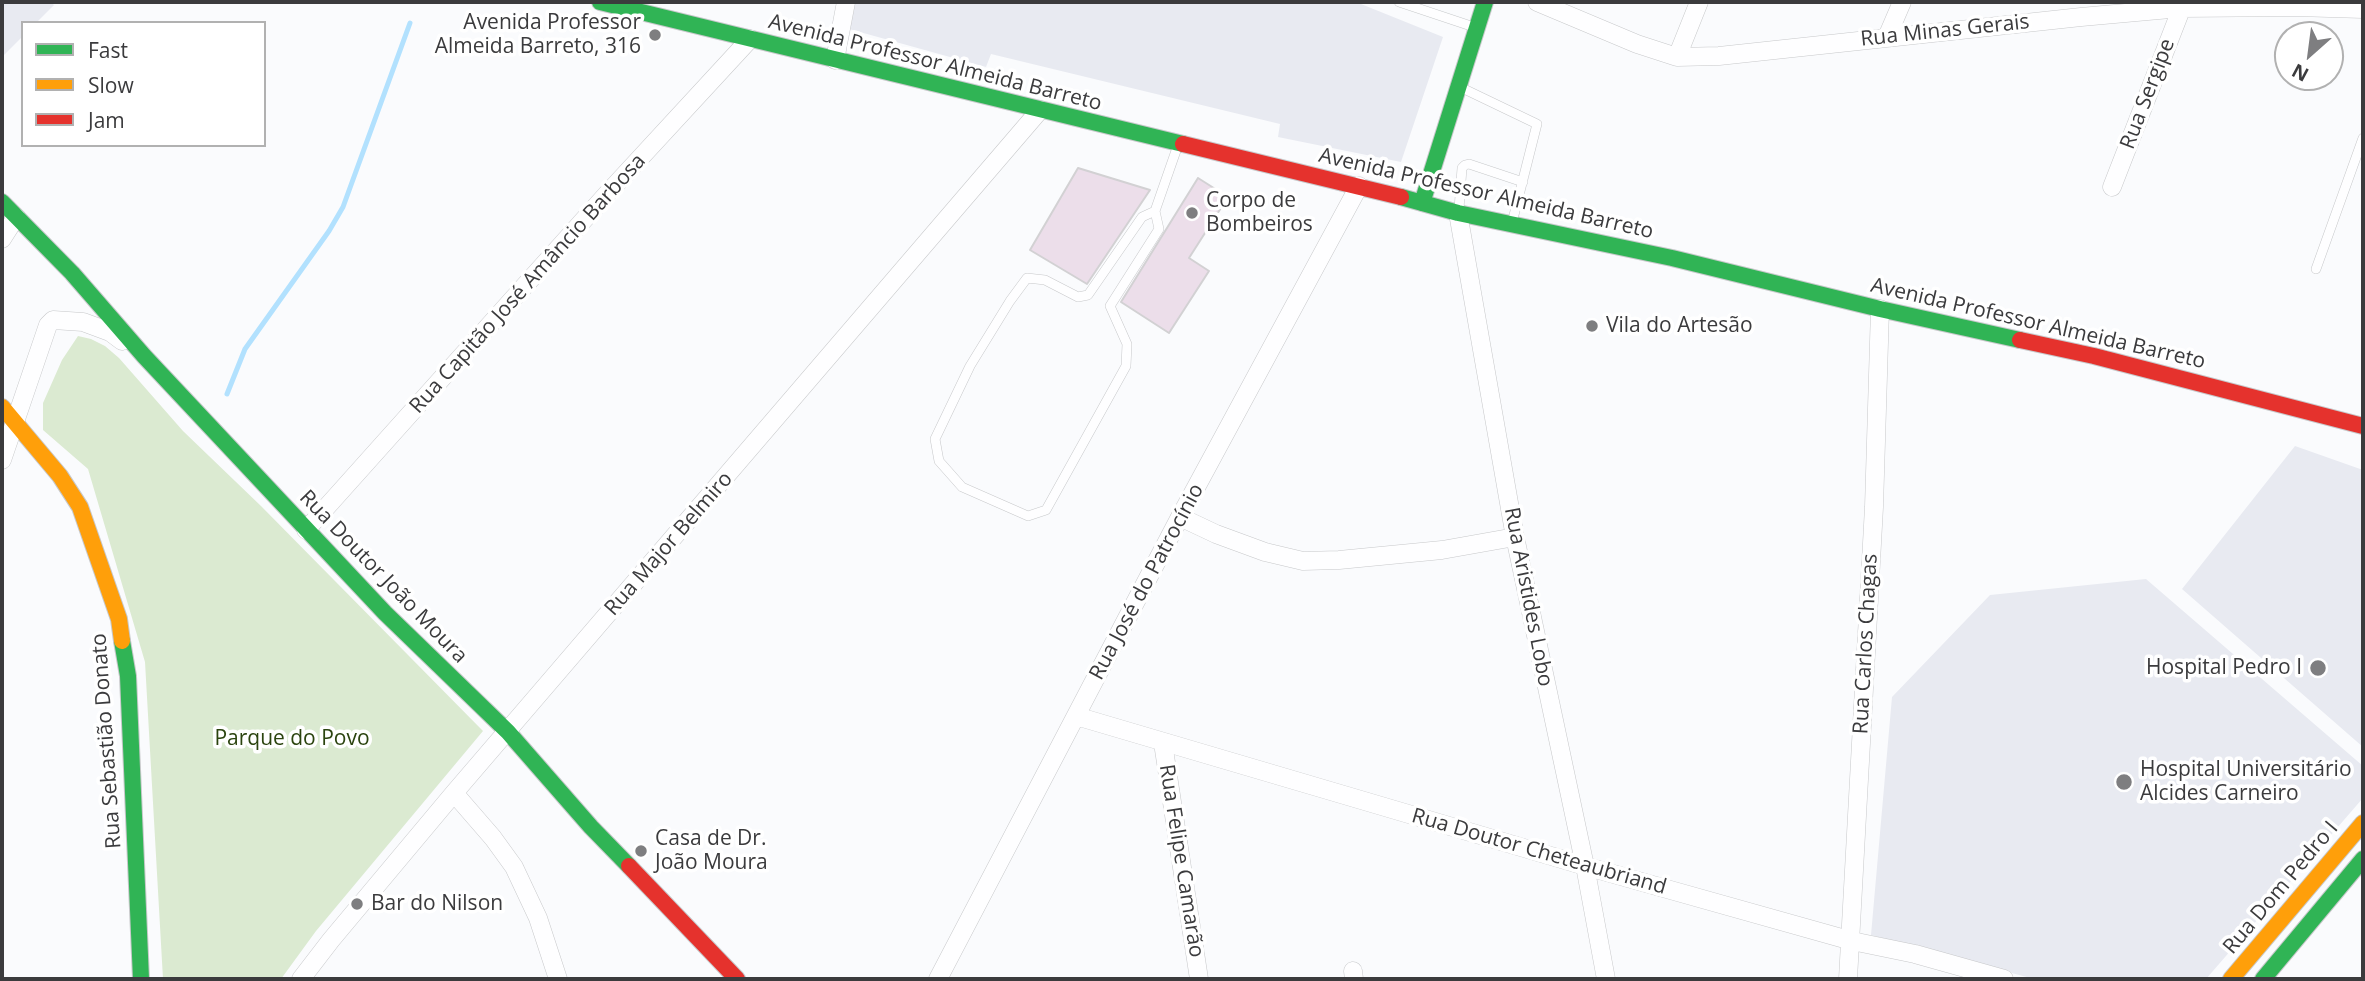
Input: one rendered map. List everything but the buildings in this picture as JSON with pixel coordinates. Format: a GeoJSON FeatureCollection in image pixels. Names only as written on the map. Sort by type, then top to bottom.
{"type":"FeatureCollection","features":[{"type":"Feature","properties":{"kind":"main road","name":"Avenida Professor Almeida Barreto"},"geometry":{"type":"LineString","coordinates":[[600,2],[1359,186],[1458,213],[1672,258],[1880,309],[2094,356],[2363,426]]}},
{"type":"Feature","properties":{"kind":"main road"},"geometry":{"type":"LineString","coordinates":[[1422,203],[1485,2]]}},
{"type":"Feature","properties":{"kind":"main road","name":"Rua Doutor João Moura"},"geometry":{"type":"LineString","coordinates":[[2,202],[72,273],[144,356],[306,530],[385,613],[508,732],[591,827],[737,979]]}},
{"type":"Feature","properties":{"kind":"main road","name":"Rua Sebastião Donato"},"geometry":{"type":"LineString","coordinates":[[2,407],[60,476],[80,507],[119,619],[128,676],[141,979]]}},
{"type":"Feature","properties":{"kind":"main road","name":"Rua Dom Pedro I"},"geometry":{"type":"LineString","coordinates":[[2231,979],[2363,823]]}},
{"type":"Feature","properties":{"kind":"main road"},"geometry":{"type":"LineString","coordinates":[[2263,979],[2363,859]]}},
{"type":"Feature","properties":{"kind":"street"},"geometry":{"type":"LineString","coordinates":[[835,60],[846,2]]}},
{"type":"Feature","properties":{"kind":"street","name":"Rua Minas Gerais"},"geometry":{"type":"LineString","coordinates":[[1537,2],[1637,44],[1677,57],[1719,56],[2183,5],[2363,9]]}},
{"type":"Feature","properties":{"kind":"street"},"geometry":{"type":"LineString","coordinates":[[1677,57],[1699,2]]}},
{"type":"Feature","properties":{"kind":"street"},"geometry":{"type":"LineString","coordinates":[[1887,37],[1902,2]]}},
{"type":"Feature","properties":{"kind":"street","name":"Rua Sergipe"},"geometry":{"type":"LineString","coordinates":[[2112,187],[2183,5]]}},
{"type":"Feature","properties":{"kind":"street","name":"Rua Capitão José Amâncio Barbosa"},"geometry":{"type":"LineString","coordinates":[[306,530],[606,195],[750,39]]}},
{"type":"Feature","properties":{"kind":"street","name":"Rua Major Belmiro"},"geometry":{"type":"LineString","coordinates":[[301,979],[454,793],[1040,110]]}},
{"type":"Feature","properties":{"kind":"street","name":"Rua José do Patrocínio"},"geometry":{"type":"LineString","coordinates":[[937,979],[1180,517],[1359,186]]}},
{"type":"Feature","properties":{"kind":"street","name":"Rua Aristides Lobo"},"geometry":{"type":"LineString","coordinates":[[1458,213],[1515,537],[1585,866],[1606,979]]}},
{"type":"Feature","properties":{"kind":"street"},"geometry":{"type":"LineString","coordinates":[[2,239],[16,217]]}},
{"type":"Feature","properties":{"kind":"street","name":"Rua Carlos Chagas"},"geometry":{"type":"LineString","coordinates":[[1848,979],[1874,507],[1880,309]]}},
{"type":"Feature","properties":{"kind":"street"},"geometry":{"type":"LineString","coordinates":[[2,460],[52,320],[97,326],[144,356]]}},
{"type":"Feature","properties":{"kind":"street"},"geometry":{"type":"LineString","coordinates":[[1180,517],[1265,552],[1303,561],[1442,550],[1515,537]]}},
{"type":"Feature","properties":{"kind":"street","name":"Rua Doutor Cheteaubriand"},"geometry":{"type":"LineString","coordinates":[[1076,716],[1585,866],[1852,941],[1915,954],[2004,979]]}},
{"type":"Feature","properties":{"kind":"street","name":"Rua Felipe Camarão"},"geometry":{"type":"LineString","coordinates":[[1164,743],[1199,979]]}},
{"type":"Feature","properties":{"kind":"street"},"geometry":{"type":"LineString","coordinates":[[454,793],[514,867],[538,918],[558,979]]}},
{"type":"Feature","properties":{"kind":"lane"},"geometry":{"type":"LineString","coordinates":[[1399,2],[1476,28]]}},
{"type":"Feature","properties":{"kind":"lane"},"geometry":{"type":"LineString","coordinates":[[1458,86],[1537,124],[1511,224]]}},
{"type":"Feature","properties":{"kind":"lane"},"geometry":{"type":"LineString","coordinates":[[2316,269],[2363,138]]}},
{"type":"Feature","properties":{"kind":"lane"},"geometry":{"type":"LineString","coordinates":[[1155,211],[1142,217],[1088,295],[1078,297],[1045,281],[1027,278],[1010,300],[970,366],[935,439],[939,461],[962,487],[1028,516],[1046,510],[1126,366],[1127,344],[1110,306],[1159,229],[1155,211],[1179,144]]}},
{"type":"Feature","properties":{"kind":"lane"},"geometry":{"type":"LineString","coordinates":[[1458,213],[1462,168],[1465,165],[1523,182]]}},
{"type":"Feature","properties":{"kind":"shaded area"},"geometry":{"type":"Polygon","coordinates":[[[2,2],[51,2],[54,5],[38,21],[21,21],[21,38],[2,57],[2,2]]]}},
{"type":"Feature","properties":{"kind":"shaded area"},"geometry":{"type":"Polygon","coordinates":[[[854,2],[1356,2],[1443,37],[1401,162],[1278,137],[1280,124],[991,54],[986,67],[849,29],[854,2]]]}},
{"type":"Feature","properties":{"kind":"shaded area","name":"Hospital Pedro I"},"geometry":{"type":"Polygon","coordinates":[[[2295,446],[2363,470],[2363,747],[2182,589],[2295,446]]]}},
{"type":"Feature","properties":{"kind":"shaded area","name":"Hospital Universitário Alcides Carneiro"},"geometry":{"type":"Polygon","coordinates":[[[2146,579],[2363,766],[2363,798],[2206,979],[2034,979],[1871,935],[1892,697],[1990,595],[2146,579]]]}},
{"type":"Feature","properties":{"kind":"green space","name":"Parque do Povo"},"geometry":{"type":"Polygon","coordinates":[[[78,336],[105,346],[119,358],[183,431],[261,506],[483,731],[316,931],[281,979],[163,979],[145,662],[88,469],[43,430],[43,403],[62,360],[78,336]]]}},
{"type":"Feature","properties":{"kind":"waterway"},"geometry":{"type":"LineString","coordinates":[[227,394],[245,349],[329,231],[343,207],[410,23]]}},
{"type":"Feature","properties":{"kind":"traffic: fast"},"geometry":{"type":"LineString","coordinates":[[600,2],[1183,144]]}},
{"type":"Feature","properties":{"kind":"traffic: fast"},"geometry":{"type":"LineString","coordinates":[[1422,203],[1485,2]]}},
{"type":"Feature","properties":{"kind":"traffic: fast"},"geometry":{"type":"LineString","coordinates":[[1401,197],[1458,213],[1672,258],[2020,340]]}},
{"type":"Feature","properties":{"kind":"traffic: fast"},"geometry":{"type":"LineString","coordinates":[[2,202],[72,273],[144,356],[385,613],[508,732],[629,866]]}},
{"type":"Feature","properties":{"kind":"traffic: fast"},"geometry":{"type":"LineString","coordinates":[[122,641],[128,676],[141,979]]}},
{"type":"Feature","properties":{"kind":"traffic: fast"},"geometry":{"type":"LineString","coordinates":[[2263,979],[2363,859]]}},
{"type":"Feature","properties":{"kind":"traffic: slow"},"geometry":{"type":"LineString","coordinates":[[2,407],[60,476],[80,507],[119,619],[122,641]]}},
{"type":"Feature","properties":{"kind":"traffic: slow"},"geometry":{"type":"LineString","coordinates":[[2231,979],[2363,823]]}},
{"type":"Feature","properties":{"kind":"traffic: jam"},"geometry":{"type":"LineString","coordinates":[[1183,144],[1401,197]]}},
{"type":"Feature","properties":{"kind":"traffic: jam"},"geometry":{"type":"LineString","coordinates":[[2020,340],[2094,356],[2363,426]]}},
{"type":"Feature","properties":{"kind":"traffic: jam"},"geometry":{"type":"LineString","coordinates":[[629,866],[737,979]]}},
{"type":"Feature","properties":{"kind":"place","name":"Avenida Professor Almeida Barreto, 316"},"geometry":{"type":"Point","coordinates":[655,35]}},
{"type":"Feature","properties":{"kind":"place","name":"Corpo de Bombeiros"},"geometry":{"type":"Point","coordinates":[1192,213]}},
{"type":"Feature","properties":{"kind":"place","name":"Vila do Artesão"},"geometry":{"type":"Point","coordinates":[1592,326]}},
{"type":"Feature","properties":{"kind":"place","name":"Hospital Pedro I"},"geometry":{"type":"Point","coordinates":[2318,668]}},
{"type":"Feature","properties":{"kind":"place","name":"Hospital Universitário Alcides Carneiro"},"geometry":{"type":"Point","coordinates":[2124,782]}},
{"type":"Feature","properties":{"kind":"place","name":"Casa de Dr. João Moura"},"geometry":{"type":"Point","coordinates":[641,851]}},
{"type":"Feature","properties":{"kind":"place","name":"Bar do Nilson"},"geometry":{"type":"Point","coordinates":[357,904]}}]}
